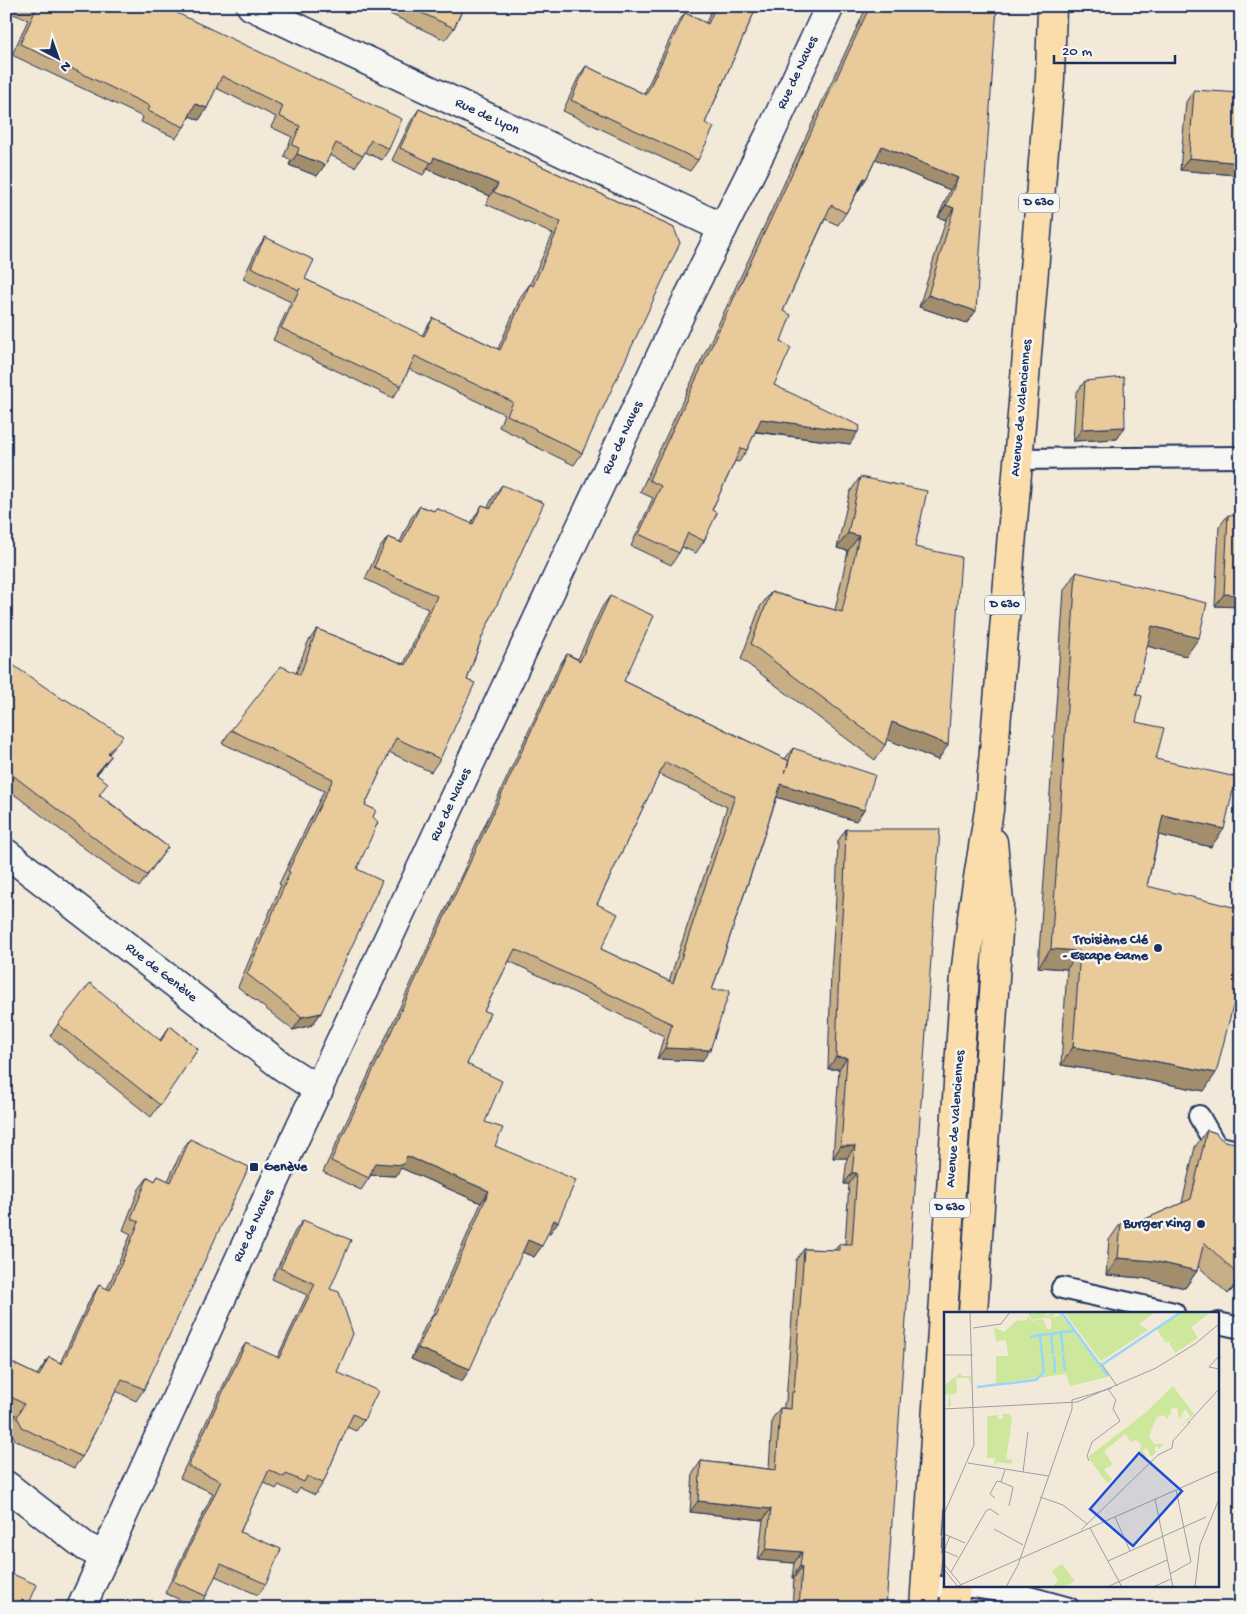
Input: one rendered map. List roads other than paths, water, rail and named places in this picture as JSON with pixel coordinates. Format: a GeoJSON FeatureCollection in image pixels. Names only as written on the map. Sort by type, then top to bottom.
{"type":"FeatureCollection","features":[{"type":"Feature","properties":{"kind":"main road","name":"Rue de Lyon"},"geometry":{"type":"LineString","coordinates":[[251,6],[723,228]]}},
{"type":"Feature","properties":{"kind":"main road","name":"Rue de Naves"},"geometry":{"type":"LineString","coordinates":[[81,1608],[272,1187],[686,302],[771,132],[830,6]]}},
{"type":"Feature","properties":{"kind":"main road","name":"Avenue de Valenciennes"},"geometry":{"type":"LineString","coordinates":[[924,1597],[965,975],[973,909],[989,810],[1050,78],[1052,6]]}},
{"type":"Feature","properties":{"kind":"main road","name":"Avenue de Valenciennes"},"geometry":{"type":"LineString","coordinates":[[974,1312],[998,917],[997,877],[989,810]]}},
{"type":"Feature","properties":{"kind":"main road","name":"Rue de Genève"},"geometry":{"type":"LineString","coordinates":[[6,853],[282,1067],[319,1090]]}},
{"type":"Feature","properties":{"kind":"main road"},"geometry":{"type":"LineString","coordinates":[[6,1486],[86,1547],[105,1556]]}},
{"type":"Feature","properties":{"kind":"lane"},"geometry":{"type":"LineString","coordinates":[[1017,458],[1241,457]]}},
{"type":"Feature","properties":{"kind":"lane"},"geometry":{"type":"LineString","coordinates":[[1199,1116],[1216,1146],[1241,1152]]}},
{"type":"Feature","properties":{"kind":"lane"},"geometry":{"type":"LineString","coordinates":[[1062,1288],[1170,1312]]}},
{"type":"Feature","properties":{"kind":"lane"},"geometry":{"type":"LineString","coordinates":[[1220,1323],[1241,1328]]}},
{"type":"Feature","properties":{"kind":"lane"},"geometry":{"type":"LineString","coordinates":[[924,1597],[955,1593],[974,1587],[1018,1594],[1069,1608]]}},
{"type":"Feature","properties":{"kind":"place","name":"Troisième Clé - Escape Game"},"geometry":{"type":"Point","coordinates":[1158,948]}},
{"type":"Feature","properties":{"kind":"place","name":"Genève"},"geometry":{"type":"Point","coordinates":[254,1167]}},
{"type":"Feature","properties":{"kind":"place","name":"Burger King"},"geometry":{"type":"Point","coordinates":[1201,1224]}}]}
